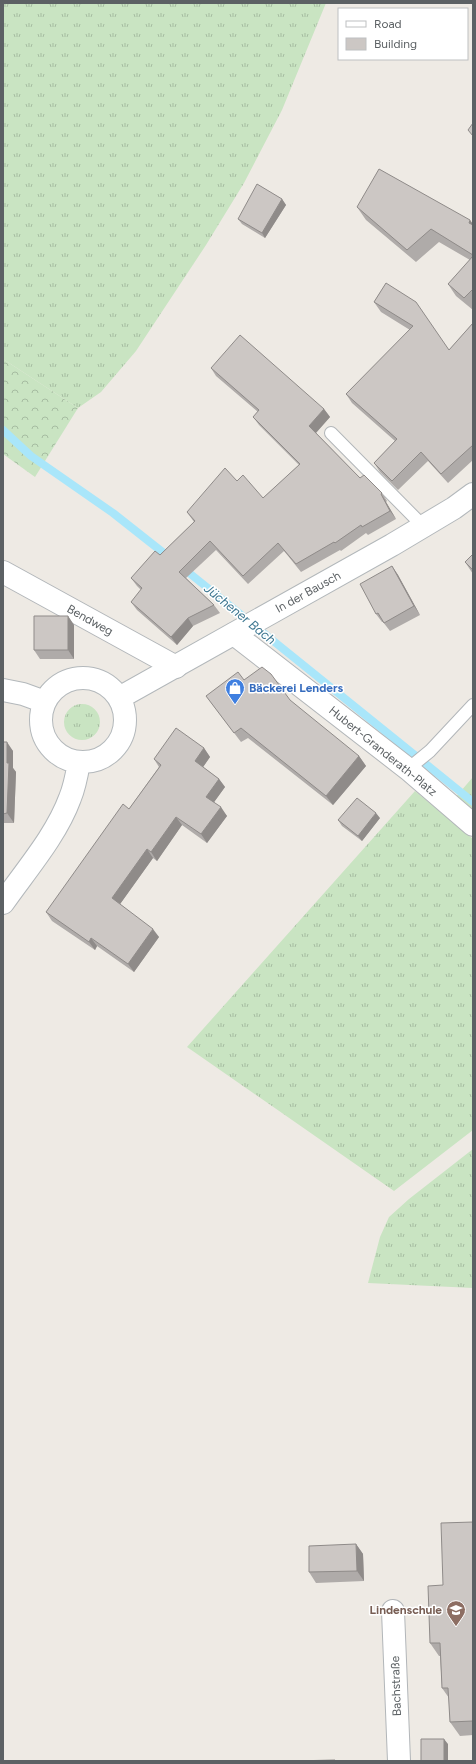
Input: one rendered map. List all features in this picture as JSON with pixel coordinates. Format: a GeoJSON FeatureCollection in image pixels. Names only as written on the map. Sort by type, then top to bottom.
{"type":"FeatureCollection","features":[{"type":"Feature","properties":{"kind":"street","name":"In der Bausch"},"geometry":{"type":"LineString","coordinates":[[119,698],[263,618],[423,526],[454,508],[473,494]]}},
{"type":"Feature","properties":{"kind":"street","name":"Bendweg"},"geometry":{"type":"LineString","coordinates":[[3,572],[176,667]]}},
{"type":"Feature","properties":{"kind":"street","name":"Hubert-Granderath-Platz"},"geometry":{"type":"LineString","coordinates":[[236,633],[411,767],[473,825]]}},
{"type":"Feature","properties":{"kind":"street"},"geometry":{"type":"LineString","coordinates":[[78,678],[92,679],[106,684],[119,698],[125,719],[123,733],[117,745],[106,754],[94,760],[80,762],[69,760],[60,755],[51,747],[42,726],[42,714],[45,702],[53,690],[65,682],[78,678]]}},
{"type":"Feature","properties":{"kind":"street"},"geometry":{"type":"LineString","coordinates":[[3,690],[23,694],[45,702]]}},
{"type":"Feature","properties":{"kind":"street"},"geometry":{"type":"LineString","coordinates":[[3,903],[47,840],[66,808],[74,786],[80,762]]}},
{"type":"Feature","properties":{"kind":"street","name":"Bachstraße"},"geometry":{"type":"LineString","coordinates":[[393,1611],[400,1761]]}},
{"type":"Feature","properties":{"kind":"lane"},"geometry":{"type":"LineString","coordinates":[[331,433],[423,526]]}},
{"type":"Feature","properties":{"kind":"lane"},"geometry":{"type":"LineString","coordinates":[[411,767],[430,751],[473,705]]}},
{"type":"Feature","properties":{"kind":"green space"},"geometry":{"type":"Polygon","coordinates":[[[3,3],[326,3],[282,110],[244,183],[206,245],[136,351],[101,392],[78,408],[3,359],[3,3]]]}},
{"type":"Feature","properties":{"kind":"green space"},"geometry":{"type":"Polygon","coordinates":[[[3,359],[78,408],[35,477],[3,454],[3,359]]]}},
{"type":"Feature","properties":{"kind":"green space"},"geometry":{"type":"Polygon","coordinates":[[[85,704],[95,709],[99,715],[99,729],[95,735],[89,739],[79,740],[69,735],[65,729],[64,719],[69,709],[75,705],[85,704]]]}},
{"type":"Feature","properties":{"kind":"green space"},"geometry":{"type":"Polygon","coordinates":[[[473,777],[473,815],[454,799],[473,777]]]}},
{"type":"Feature","properties":{"kind":"green space"},"geometry":{"type":"Polygon","coordinates":[[[415,791],[473,839],[473,1130],[394,1191],[187,1047],[415,791]]]}},
{"type":"Feature","properties":{"kind":"green space"},"geometry":{"type":"Polygon","coordinates":[[[473,1149],[473,1288],[368,1283],[380,1237],[389,1217],[409,1199],[473,1149]]]}},
{"type":"Feature","properties":{"kind":"building"},"geometry":{"type":"Polygon","coordinates":[[[473,123],[473,136],[468,130],[473,123]]]}},
{"type":"Feature","properties":{"kind":"building"},"geometry":{"type":"Polygon","coordinates":[[[379,169],[470,220],[469,223],[473,225],[473,255],[431,229],[407,250],[357,207],[379,169]]]}},
{"type":"Feature","properties":{"kind":"building"},"geometry":{"type":"Polygon","coordinates":[[[257,184],[282,199],[262,233],[238,219],[257,184]]]}},
{"type":"Feature","properties":{"kind":"building"},"geometry":{"type":"Polygon","coordinates":[[[473,256],[473,289],[464,298],[448,284],[473,256]]]}},
{"type":"Feature","properties":{"kind":"building"},"geometry":{"type":"Polygon","coordinates":[[[386,283],[416,302],[449,350],[473,323],[473,445],[441,474],[421,452],[392,481],[374,463],[397,439],[346,394],[413,326],[374,302],[386,283]]]}},
{"type":"Feature","properties":{"kind":"building"},"geometry":{"type":"Polygon","coordinates":[[[240,335],[324,409],[309,426],[360,478],[364,475],[382,493],[381,494],[390,511],[362,527],[361,525],[335,543],[334,542],[296,564],[278,543],[243,576],[210,541],[179,572],[214,605],[188,618],[171,637],[131,602],[142,588],[131,578],[155,551],[160,555],[195,521],[187,512],[225,468],[237,481],[243,475],[263,498],[300,464],[253,417],[259,410],[211,368],[240,335]]]}},
{"type":"Feature","properties":{"kind":"building"},"geometry":{"type":"Polygon","coordinates":[[[473,554],[473,570],[465,562],[473,554]]]}},
{"type":"Feature","properties":{"kind":"building"},"geometry":{"type":"Polygon","coordinates":[[[392,566],[414,606],[384,623],[378,613],[376,614],[360,584],[392,566]]]}},
{"type":"Feature","properties":{"kind":"building"},"geometry":{"type":"Polygon","coordinates":[[[34,616],[68,616],[68,650],[34,650],[34,616]]]}},
{"type":"Feature","properties":{"kind":"building"},"geometry":{"type":"Polygon","coordinates":[[[262,667],[271,674],[290,700],[359,756],[326,796],[241,728],[234,733],[206,696],[238,672],[244,680],[262,667]]]}},
{"type":"Feature","properties":{"kind":"building"},"geometry":{"type":"Polygon","coordinates":[[[176,728],[204,748],[195,761],[219,779],[206,797],[221,807],[201,834],[176,817],[151,852],[147,849],[112,898],[153,929],[128,964],[91,938],[89,942],[46,912],[123,804],[129,809],[161,765],[154,759],[176,728]]]}},
{"type":"Feature","properties":{"kind":"building"},"geometry":{"type":"Polygon","coordinates":[[[3,742],[7,742],[7,763],[9,763],[7,813],[3,814],[3,742]]]}},
{"type":"Feature","properties":{"kind":"building"},"geometry":{"type":"Polygon","coordinates":[[[357,798],[376,813],[358,836],[338,820],[357,798]]]}},
{"type":"Feature","properties":{"kind":"building"},"geometry":{"type":"Polygon","coordinates":[[[473,1522],[473,1721],[450,1722],[448,1688],[442,1688],[440,1643],[430,1643],[428,1586],[443,1585],[441,1523],[473,1522]]]}},
{"type":"Feature","properties":{"kind":"building"},"geometry":{"type":"Polygon","coordinates":[[[356,1544],[357,1571],[309,1572],[309,1546],[356,1544]]]}},
{"type":"Feature","properties":{"kind":"building"},"geometry":{"type":"Polygon","coordinates":[[[421,1739],[444,1739],[444,1761],[421,1761],[421,1739]]]}},
{"type":"Feature","properties":{"kind":"building"},"geometry":{"type":"Polygon","coordinates":[[[335,1760],[335,1761],[293,1761],[335,1760]]]}},
{"type":"Feature","properties":{"kind":"waterway","name":"Jüchener Bach"},"geometry":{"type":"LineString","coordinates":[[3,430],[31,456],[113,513],[170,558]]}},
{"type":"Feature","properties":{"kind":"waterway","name":"Jüchener Bach"},"geometry":{"type":"LineString","coordinates":[[183,568],[473,802]]}},
{"type":"Feature","properties":{"kind":"place","name":"Bäckerei Lenders"},"geometry":{"type":"Point","coordinates":[235,705]}},
{"type":"Feature","properties":{"kind":"place","name":"Lindenschule"},"geometry":{"type":"Point","coordinates":[456,1627]}}]}
